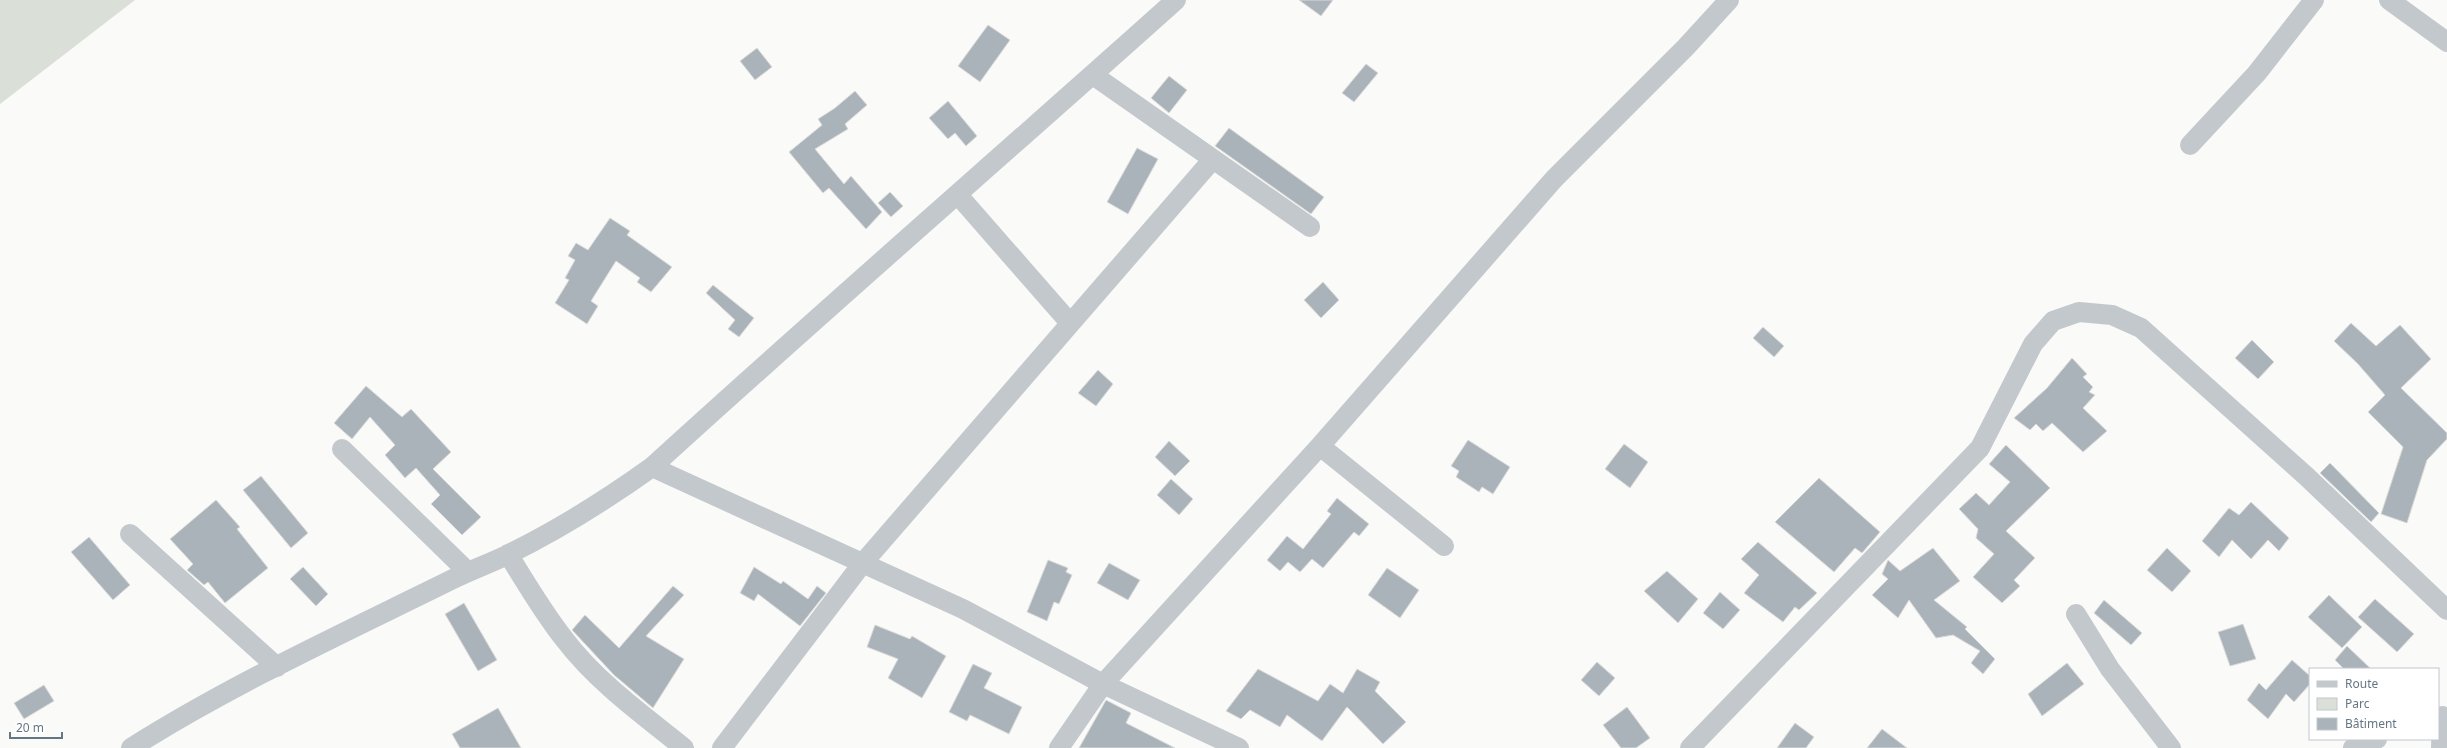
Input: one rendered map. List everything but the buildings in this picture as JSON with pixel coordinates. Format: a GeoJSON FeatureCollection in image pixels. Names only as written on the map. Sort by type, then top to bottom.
{"type":"FeatureCollection","features":[{"type":"Feature","properties":{"kind":"street"},"geometry":{"type":"LineString","coordinates":[[1059,748],[1103,684],[1320,446],[1554,179],[1686,47],[1730,0]]}},
{"type":"Feature","properties":{"kind":"street"},"geometry":{"type":"LineString","coordinates":[[2190,145],[2257,73],[2314,0]]}},
{"type":"Feature","properties":{"kind":"street"},"geometry":{"type":"LineString","coordinates":[[2389,0],[2447,42]]}},
{"type":"Feature","properties":{"kind":"street"},"geometry":{"type":"LineString","coordinates":[[131,748],[194,711],[277,667],[468,572],[508,554],[603,501],[652,467],[814,319],[958,195],[1093,75],[1173,1]]}},
{"type":"Feature","properties":{"kind":"street"},"geometry":{"type":"LineString","coordinates":[[1093,75],[1310,227]]}},
{"type":"Feature","properties":{"kind":"street"},"geometry":{"type":"LineString","coordinates":[[722,748],[862,564],[1213,159]]}},
{"type":"Feature","properties":{"kind":"street"},"geometry":{"type":"LineString","coordinates":[[958,195],[1070,323]]}},
{"type":"Feature","properties":{"kind":"street"},"geometry":{"type":"LineString","coordinates":[[1696,747],[1980,448],[2032,344],[2053,321],[2079,312],[2112,315],[2141,328],[2306,476],[2447,610]]}},
{"type":"Feature","properties":{"kind":"street"},"geometry":{"type":"LineString","coordinates":[[1320,446],[1444,546]]}},
{"type":"Feature","properties":{"kind":"street"},"geometry":{"type":"LineString","coordinates":[[342,449],[468,572]]}},
{"type":"Feature","properties":{"kind":"street"},"geometry":{"type":"LineString","coordinates":[[652,467],[963,609],[1103,684],[1239,748]]}},
{"type":"Feature","properties":{"kind":"street"},"geometry":{"type":"LineString","coordinates":[[130,534],[277,667]]}},
{"type":"Feature","properties":{"kind":"street"},"geometry":{"type":"LineString","coordinates":[[508,554],[564,640],[578,655],[645,717],[684,748]]}},
{"type":"Feature","properties":{"kind":"street"},"geometry":{"type":"LineString","coordinates":[[2076,614],[2110,669],[2171,748]]}},
{"type":"Feature","properties":{"kind":"street"},"geometry":{"type":"LineString","coordinates":[[2441,748],[2442,716]]}},
{"type":"Feature","properties":{"kind":"street"},"geometry":{"type":"LineString","coordinates":[[2353,748],[2374,740]]}},
{"type":"Feature","properties":{"kind":"green space"},"geometry":{"type":"Polygon","coordinates":[[[0,0],[135,0],[0,104],[0,0]]]}}]}
